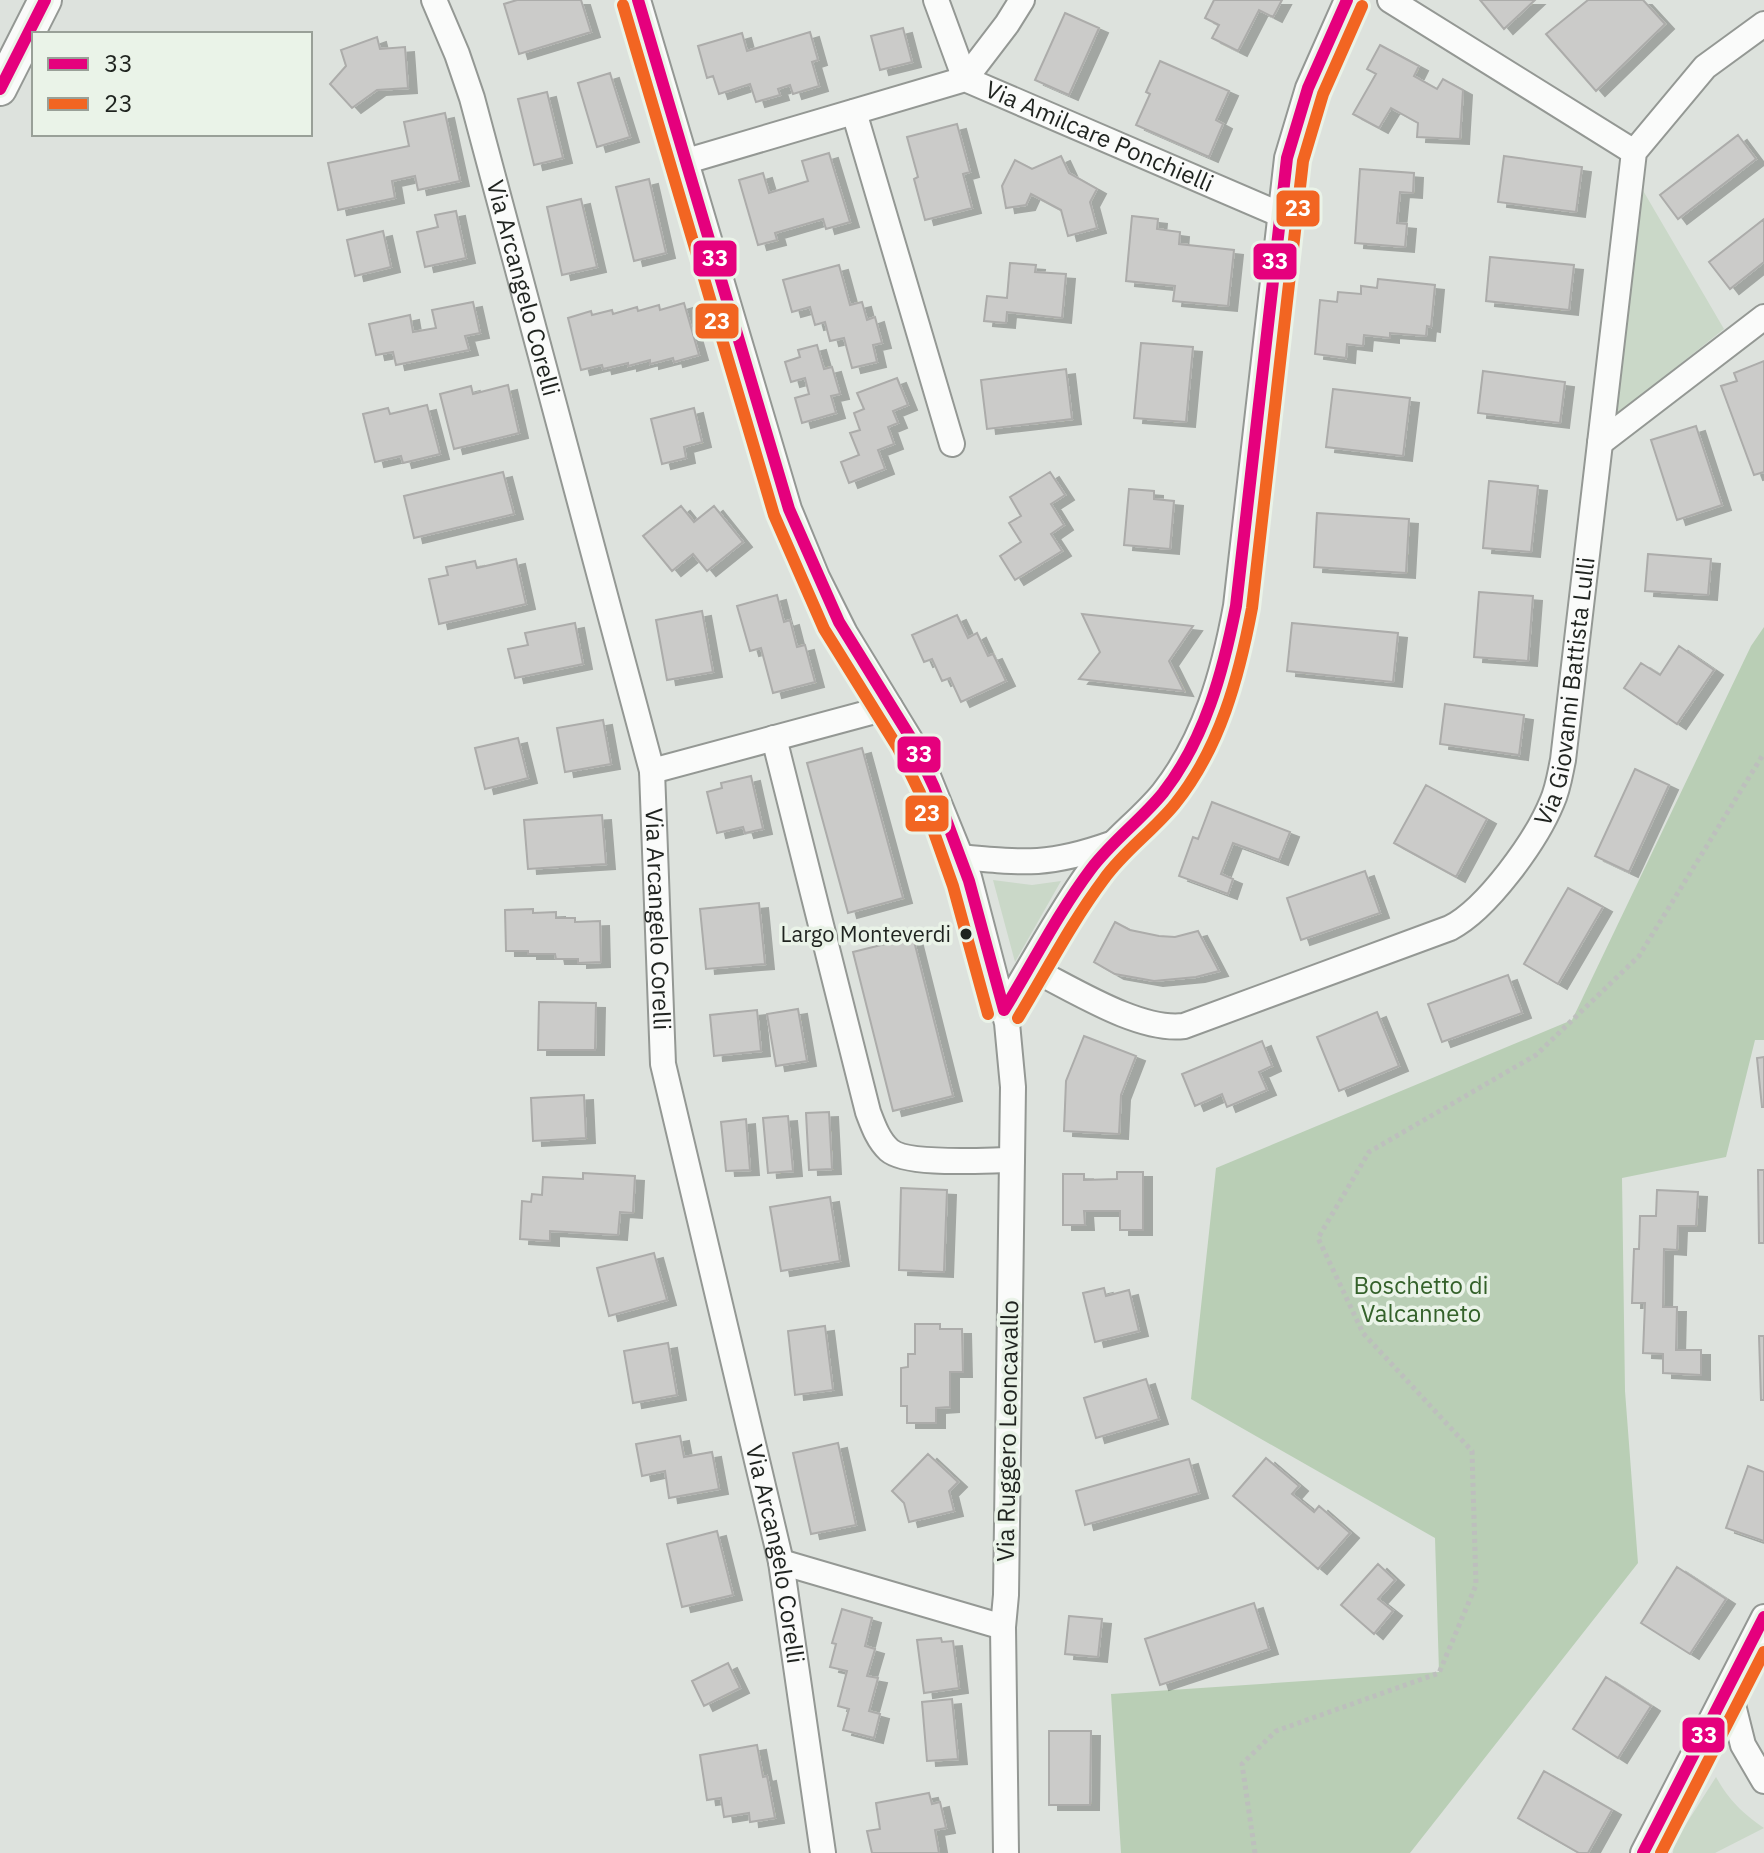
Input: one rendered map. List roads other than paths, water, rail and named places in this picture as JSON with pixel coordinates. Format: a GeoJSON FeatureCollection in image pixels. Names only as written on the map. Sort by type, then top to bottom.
{"type":"FeatureCollection","features":[{"type":"Feature","properties":{"kind":"main road"},"geometry":{"type":"LineString","coordinates":[[0,89],[45,0]]}},
{"type":"Feature","properties":{"kind":"street","name":"Via Ruggero Leoncavallo"},"geometry":{"type":"LineString","coordinates":[[638,0],[789,509],[832,609],[919,754],[973,892],[1004,1010],[1013,1069],[1006,1595],[1003,1627],[1006,1853]]}},
{"type":"Feature","properties":{"kind":"street"},"geometry":{"type":"LineString","coordinates":[[936,0],[965,79]]}},
{"type":"Feature","properties":{"kind":"street"},"geometry":{"type":"LineString","coordinates":[[965,79],[1022,0]]}},
{"type":"Feature","properties":{"kind":"street"},"geometry":{"type":"LineString","coordinates":[[1004,1010],[1080,885],[1111,844],[1151,807],[1182,765],[1203,723],[1227,650],[1236,606],[1287,158],[1299,114],[1347,0]]}},
{"type":"Feature","properties":{"kind":"street"},"geometry":{"type":"LineString","coordinates":[[1390,0],[1634,152],[1705,67],[1764,24]]}},
{"type":"Feature","properties":{"kind":"street","name":"Via Arcangelo Corelli"},"geometry":{"type":"LineString","coordinates":[[436,1],[472,98],[652,771],[663,1064],[781,1562],[823,1853]]}},
{"type":"Feature","properties":{"kind":"street","name":"Via Amilcare Ponchielli"},"geometry":{"type":"LineString","coordinates":[[687,161],[965,79],[1279,214]]}},
{"type":"Feature","properties":{"kind":"street"},"geometry":{"type":"LineString","coordinates":[[854,112],[952,444]]}},
{"type":"Feature","properties":{"kind":"street","name":"Via Giovanni Battista Lulli"},"geometry":{"type":"LineString","coordinates":[[1030,968],[1136,1020],[1155,1026],[1176,1027],[1440,932],[1475,911],[1499,884],[1534,835],[1555,797],[1563,760],[1634,152]]}},
{"type":"Feature","properties":{"kind":"street"},"geometry":{"type":"LineString","coordinates":[[1600,443],[1764,317]]}},
{"type":"Feature","properties":{"kind":"street"},"geometry":{"type":"LineString","coordinates":[[652,771],[890,707]]}},
{"type":"Feature","properties":{"kind":"street"},"geometry":{"type":"LineString","coordinates":[[774,738],[868,1112],[879,1137],[889,1150],[905,1158],[1012,1160]]}},
{"type":"Feature","properties":{"kind":"street"},"geometry":{"type":"LineString","coordinates":[[961,857],[1044,862],[1072,857],[1111,844]]}},
{"type":"Feature","properties":{"kind":"street"},"geometry":{"type":"LineString","coordinates":[[781,1562],[1003,1627]]}},
{"type":"Feature","properties":{"kind":"street"},"geometry":{"type":"LineString","coordinates":[[1643,1853],[1764,1617]]}},
{"type":"Feature","properties":{"kind":"street"},"geometry":{"type":"LineString","coordinates":[[1729,1689],[1743,1745],[1764,1781]]}},
{"type":"Feature","properties":{"kind":"place","name":"Largo Monteverdi"},"geometry":{"type":"Point","coordinates":[966,934]}},
{"type":"Feature","properties":{"kind":"park label","name":"Boschetto di Valcanneto"},"geometry":{"type":"Point","coordinates":[1421,1300]}}]}
